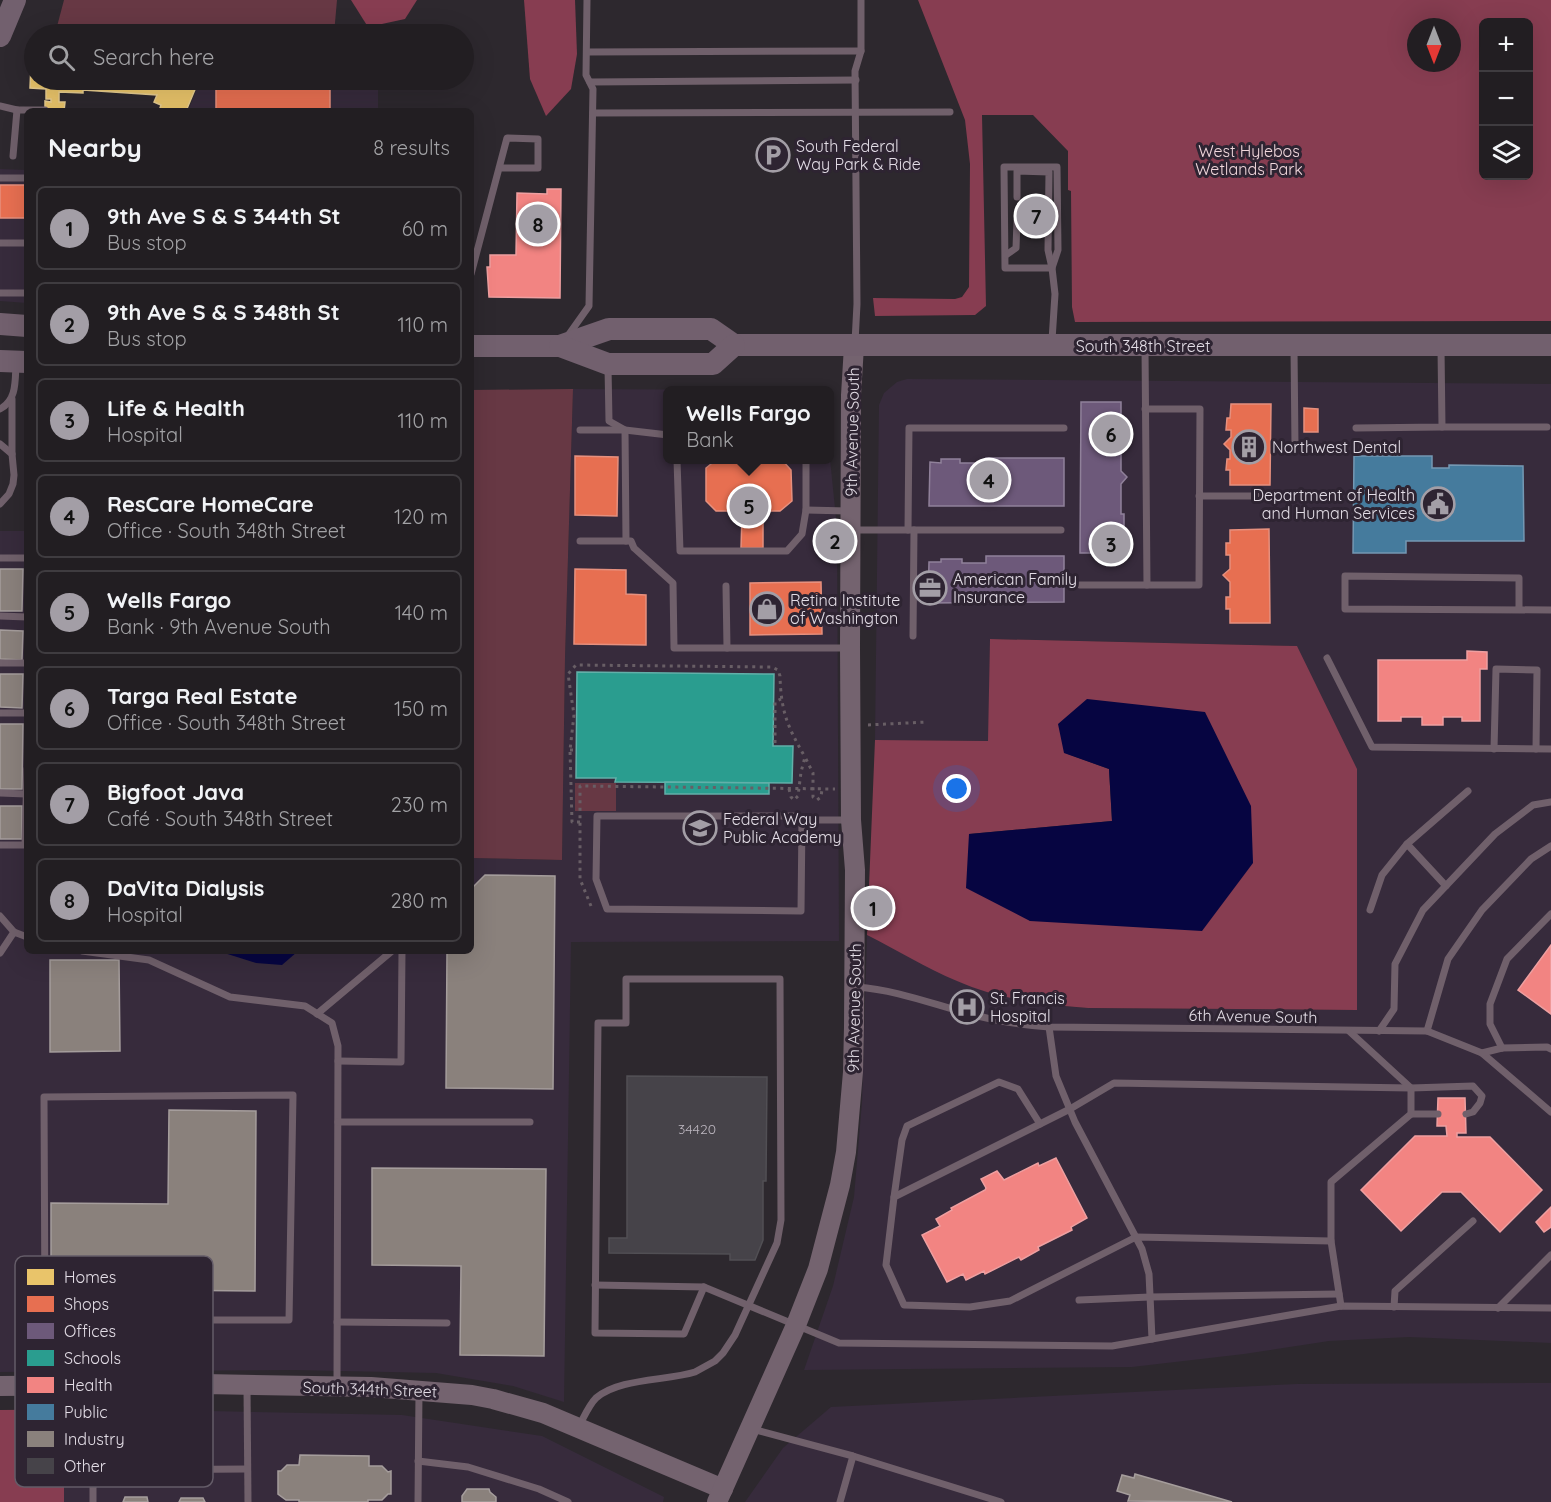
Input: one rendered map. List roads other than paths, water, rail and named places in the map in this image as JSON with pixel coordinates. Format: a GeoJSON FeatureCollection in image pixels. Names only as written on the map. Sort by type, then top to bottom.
{"type":"FeatureCollection","features":[{"type":"Feature","properties":{"kind":"main road"},"geometry":{"type":"LineString","coordinates":[[0,36],[15,0]]}},
{"type":"Feature","properties":{"kind":"main road"},"geometry":{"type":"LineString","coordinates":[[0,324],[24,326]]}},
{"type":"Feature","properties":{"kind":"main road"},"geometry":{"type":"LineString","coordinates":[[474,346],[560,346],[609,329],[711,329],[734,345],[713,364],[608,364],[560,346]]}},
{"type":"Feature","properties":{"kind":"main road","name":"South 348th Street"},"geometry":{"type":"LineString","coordinates":[[734,345],[1551,345]]}},
{"type":"Feature","properties":{"kind":"street","name":"9th Avenue South"},"geometry":{"type":"LineString","coordinates":[[720,1495],[818,1269],[838,1195],[846,1152],[853,1072],[854,987],[855,870],[851,820],[850,648],[851,395],[854,345]]}},
{"type":"Feature","properties":{"kind":"street","name":"South 344th Street"},"geometry":{"type":"LineString","coordinates":[[213,1385],[419,1390],[492,1399],[543,1413],[720,1495]]}},
{"type":"Feature","properties":{"kind":"lane"},"geometry":{"type":"LineString","coordinates":[[560,346],[589,306],[593,89],[586,75],[587,0]]}},
{"type":"Feature","properties":{"kind":"lane"},"geometry":{"type":"LineString","coordinates":[[854,345],[857,304],[855,71],[861,51],[861,0]]}},
{"type":"Feature","properties":{"kind":"lane"},"geometry":{"type":"LineString","coordinates":[[587,52],[861,51]]}},
{"type":"Feature","properties":{"kind":"lane"},"geometry":{"type":"LineString","coordinates":[[590,82],[856,80]]}},
{"type":"Feature","properties":{"kind":"lane"},"geometry":{"type":"LineString","coordinates":[[0,106],[24,110]]}},
{"type":"Feature","properties":{"kind":"lane"},"geometry":{"type":"LineString","coordinates":[[13,156],[17,110]]}},
{"type":"Feature","properties":{"kind":"lane"},"geometry":{"type":"LineString","coordinates":[[593,113],[950,112]]}},
{"type":"Feature","properties":{"kind":"lane"},"geometry":{"type":"LineString","coordinates":[[474,263],[499,168],[507,138],[538,139],[538,168],[499,168]]}},
{"type":"Feature","properties":{"kind":"lane"},"geometry":{"type":"LineString","coordinates":[[1004,167],[1057,167],[1058,250],[1052,268],[1005,268],[1004,167]]}},
{"type":"Feature","properties":{"kind":"lane"},"geometry":{"type":"LineString","coordinates":[[1017,197],[1017,171],[1049,172],[1048,250],[1055,294],[1052,346]]}},
{"type":"Feature","properties":{"kind":"lane"},"geometry":{"type":"LineString","coordinates":[[0,178],[24,178]]}},
{"type":"Feature","properties":{"kind":"lane"},"geometry":{"type":"LineString","coordinates":[[1006,255],[1016,248],[1017,221]]}},
{"type":"Feature","properties":{"kind":"lane"},"geometry":{"type":"LineString","coordinates":[[0,243],[24,243]]}},
{"type":"Feature","properties":{"kind":"lane"},"geometry":{"type":"LineString","coordinates":[[0,293],[24,293]]}},
{"type":"Feature","properties":{"kind":"lane"},"geometry":{"type":"LineString","coordinates":[[1145,345],[1147,585]]}},
{"type":"Feature","properties":{"kind":"lane"},"geometry":{"type":"LineString","coordinates":[[1294,345],[1295,447]]}},
{"type":"Feature","properties":{"kind":"lane"},"geometry":{"type":"LineString","coordinates":[[1441,345],[1442,427]]}},
{"type":"Feature","properties":{"kind":"lane"},"geometry":{"type":"LineString","coordinates":[[0,504],[9,494],[14,475],[12,399],[14,362]]}},
{"type":"Feature","properties":{"kind":"lane"},"geometry":{"type":"LineString","coordinates":[[608,364],[609,421],[625,430]]}},
{"type":"Feature","properties":{"kind":"lane"},"geometry":{"type":"LineString","coordinates":[[0,409],[12,399]]}},
{"type":"Feature","properties":{"kind":"lane"},"geometry":{"type":"LineString","coordinates":[[1080,585],[1199,585],[1200,409],[1145,409]]}},
{"type":"Feature","properties":{"kind":"lane"},"geometry":{"type":"LineString","coordinates":[[1356,428],[1547,427]]}},
{"type":"Feature","properties":{"kind":"lane"},"geometry":{"type":"LineString","coordinates":[[913,636],[909,428],[1064,428]]}},
{"type":"Feature","properties":{"kind":"lane"},"geometry":{"type":"LineString","coordinates":[[580,430],[625,430],[663,434]]}},
{"type":"Feature","properties":{"kind":"lane"},"geometry":{"type":"LineString","coordinates":[[625,430],[626,540]]}},
{"type":"Feature","properties":{"kind":"lane"},"geometry":{"type":"LineString","coordinates":[[0,444],[12,454]]}},
{"type":"Feature","properties":{"kind":"lane"},"geometry":{"type":"LineString","coordinates":[[677,464],[680,551],[787,551],[802,534],[806,510],[806,464]]}},
{"type":"Feature","properties":{"kind":"lane"},"geometry":{"type":"LineString","coordinates":[[1199,496],[1271,496]]}},
{"type":"Feature","properties":{"kind":"lane"},"geometry":{"type":"LineString","coordinates":[[806,510],[911,530],[1060,530]]}},
{"type":"Feature","properties":{"kind":"lane"},"geometry":{"type":"LineString","coordinates":[[580,541],[631,540],[634,548],[673,583],[674,648],[850,648]]}},
{"type":"Feature","properties":{"kind":"lane"},"geometry":{"type":"LineString","coordinates":[[0,558],[24,558]]}},
{"type":"Feature","properties":{"kind":"lane"},"geometry":{"type":"LineString","coordinates":[[1519,610],[1519,578],[1345,576],[1345,609],[1519,610],[1551,610]]}},
{"type":"Feature","properties":{"kind":"lane"},"geometry":{"type":"LineString","coordinates":[[726,586],[727,648]]}},
{"type":"Feature","properties":{"kind":"lane"},"geometry":{"type":"LineString","coordinates":[[0,616],[24,617]]}},
{"type":"Feature","properties":{"kind":"lane"},"geometry":{"type":"LineString","coordinates":[[1328,658],[1372,747],[1551,749]]}},
{"type":"Feature","properties":{"kind":"lane"},"geometry":{"type":"LineString","coordinates":[[0,663],[24,663]]}},
{"type":"Feature","properties":{"kind":"lane"},"geometry":{"type":"LineString","coordinates":[[1494,749],[1497,669],[1537,670],[1536,749]]}},
{"type":"Feature","properties":{"kind":"lane"},"geometry":{"type":"LineString","coordinates":[[0,713],[24,713]]}},
{"type":"Feature","properties":{"kind":"lane"},"geometry":{"type":"LineString","coordinates":[[1370,910],[1382,874],[1407,844],[1468,791]]}},
{"type":"Feature","properties":{"kind":"lane"},"geometry":{"type":"LineString","coordinates":[[0,793],[24,794]]}},
{"type":"Feature","properties":{"kind":"lane"},"geometry":{"type":"LineString","coordinates":[[1379,1031],[1394,1009],[1395,964],[1423,910],[1495,834],[1533,805],[1551,802]]}},
{"type":"Feature","properties":{"kind":"lane"},"geometry":{"type":"LineString","coordinates":[[802,820],[801,912],[607,909],[596,879],[597,816],[796,816],[802,820],[851,820]]}},
{"type":"Feature","properties":{"kind":"lane"},"geometry":{"type":"LineString","coordinates":[[1407,844],[1446,886]]}},
{"type":"Feature","properties":{"kind":"lane"},"geometry":{"type":"LineString","coordinates":[[0,845],[24,845]]}},
{"type":"Feature","properties":{"kind":"lane"},"geometry":{"type":"LineString","coordinates":[[1551,846],[1532,859],[1482,910],[1448,959],[1427,1031],[1482,1053],[1551,1112]]}},
{"type":"Feature","properties":{"kind":"lane"},"geometry":{"type":"LineString","coordinates":[[1503,1048],[1491,1024],[1490,1004],[1507,959],[1551,914]]}},
{"type":"Feature","properties":{"kind":"lane"},"geometry":{"type":"LineString","coordinates":[[0,916],[14,932],[24,936]]}},
{"type":"Feature","properties":{"kind":"lane"},"geometry":{"type":"LineString","coordinates":[[0,953],[14,932]]}},
{"type":"Feature","properties":{"kind":"lane"},"geometry":{"type":"LineString","coordinates":[[104,954],[149,960],[230,997],[305,1006],[332,1023],[338,1046],[337,1387]]}},
{"type":"Feature","properties":{"kind":"lane"},"geometry":{"type":"LineString","coordinates":[[318,1014],[388,954]]}},
{"type":"Feature","properties":{"kind":"lane"},"geometry":{"type":"LineString","coordinates":[[338,1061],[401,1062],[402,954]]}},
{"type":"Feature","properties":{"kind":"lane"},"geometry":{"type":"LineString","coordinates":[[578,1428],[594,1400],[609,1390],[695,1372],[715,1361],[730,1345],[749,1305],[777,1243],[781,1220],[780,979],[626,979],[626,1023],[598,1023],[595,1333],[684,1334],[705,1287]]}},
{"type":"Feature","properties":{"kind":"lane","name":"6th Avenue South"},"geometry":{"type":"LineString","coordinates":[[854,987],[881,989],[1014,1025],[1048,1028],[1427,1031]]}},
{"type":"Feature","properties":{"kind":"lane"},"geometry":{"type":"LineString","coordinates":[[1048,1028],[1056,1076],[1070,1109],[1142,1249],[1149,1274],[1152,1339]]}},
{"type":"Feature","properties":{"kind":"lane"},"geometry":{"type":"LineString","coordinates":[[1349,1031],[1411,1088],[1411,1114]]}},
{"type":"Feature","properties":{"kind":"lane"},"geometry":{"type":"LineString","coordinates":[[1482,1053],[1503,1048],[1547,1047],[1551,1049]]}},
{"type":"Feature","properties":{"kind":"lane"},"geometry":{"type":"LineString","coordinates":[[1040,1124],[1018,1089],[999,1082],[907,1126],[902,1140],[886,1265],[904,1305],[970,1307],[1010,1301],[1136,1237],[1331,1241]]}},
{"type":"Feature","properties":{"kind":"lane"},"geometry":{"type":"LineString","coordinates":[[894,1197],[1070,1109],[1114,1083],[1411,1088],[1473,1086],[1482,1096],[1473,1112],[1466,1114]]}},
{"type":"Feature","properties":{"kind":"lane"},"geometry":{"type":"LineString","coordinates":[[45,1256],[44,1097],[293,1095],[289,1320],[213,1320]]}},
{"type":"Feature","properties":{"kind":"lane"},"geometry":{"type":"LineString","coordinates":[[1341,1306],[1331,1241],[1331,1182],[1411,1114],[1437,1114]]}},
{"type":"Feature","properties":{"kind":"lane"},"geometry":{"type":"LineString","coordinates":[[338,1122],[530,1122]]}},
{"type":"Feature","properties":{"kind":"lane"},"geometry":{"type":"LineString","coordinates":[[1394,1307],[1395,1291],[1473,1221]]}},
{"type":"Feature","properties":{"kind":"lane"},"geometry":{"type":"LineString","coordinates":[[1498,1308],[1551,1255]]}},
{"type":"Feature","properties":{"kind":"lane"},"geometry":{"type":"LineString","coordinates":[[595,1285],[705,1287],[840,1343],[1112,1346],[1341,1306],[1551,1308]]}},
{"type":"Feature","properties":{"kind":"lane"},"geometry":{"type":"LineString","coordinates":[[1079,1300],[1339,1294]]}},
{"type":"Feature","properties":{"kind":"lane"},"geometry":{"type":"LineString","coordinates":[[337,1322],[447,1323]]}},
{"type":"Feature","properties":{"kind":"lane"},"geometry":{"type":"LineString","coordinates":[[246,1385],[248,1502]]}},
{"type":"Feature","properties":{"kind":"lane"},"geometry":{"type":"LineString","coordinates":[[418,1502],[419,1390]]}},
{"type":"Feature","properties":{"kind":"lane"},"geometry":{"type":"LineString","coordinates":[[750,1429],[853,1456],[1001,1502]]}},
{"type":"Feature","properties":{"kind":"lane"},"geometry":{"type":"LineString","coordinates":[[840,1502],[853,1456]]}},
{"type":"Feature","properties":{"kind":"lane"},"geometry":{"type":"LineString","coordinates":[[418,1461],[468,1467],[538,1489],[568,1502]]}},
{"type":"Feature","properties":{"kind":"lane"},"geometry":{"type":"LineString","coordinates":[[213,1470],[247,1470]]}},
{"type":"Feature","properties":{"kind":"place","name":"South Federal Way Park & Ride"},"geometry":{"type":"Point","coordinates":[773,155]}},
{"type":"Feature","properties":{"kind":"place","name":"Bigfoot Java"},"geometry":{"type":"Point","coordinates":[1036,216]}},
{"type":"Feature","properties":{"kind":"place","name":"DaVita Dialysis"},"geometry":{"type":"Point","coordinates":[538,224]}},
{"type":"Feature","properties":{"kind":"place","name":"Targa Real Estate"},"geometry":{"type":"Point","coordinates":[1111,434]}},
{"type":"Feature","properties":{"kind":"place","name":"Northwest Dental"},"geometry":{"type":"Point","coordinates":[1249,447]}},
{"type":"Feature","properties":{"kind":"place","name":"ResCare HomeCare"},"geometry":{"type":"Point","coordinates":[989,480]}},
{"type":"Feature","properties":{"kind":"place","name":"Department of Health and Human Services"},"geometry":{"type":"Point","coordinates":[1438,504]}},
{"type":"Feature","properties":{"kind":"place","name":"Wells Fargo"},"geometry":{"type":"Point","coordinates":[749,506]}},
{"type":"Feature","properties":{"kind":"place","name":"9th Ave S & S 348th St"},"geometry":{"type":"Point","coordinates":[835,541]}},
{"type":"Feature","properties":{"kind":"place","name":"Life & Health"},"geometry":{"type":"Point","coordinates":[1111,544]}},
{"type":"Feature","properties":{"kind":"place","name":"American Family Insurance"},"geometry":{"type":"Point","coordinates":[930,588]}},
{"type":"Feature","properties":{"kind":"place","name":"Retina Institute of Washington"},"geometry":{"type":"Point","coordinates":[767,609]}},
{"type":"Feature","properties":{"kind":"place","name":"Federal Way Public Academy"},"geometry":{"type":"Point","coordinates":[700,828]}},
{"type":"Feature","properties":{"kind":"place","name":"9th Ave S & S 344th St"},"geometry":{"type":"Point","coordinates":[873,908]}},
{"type":"Feature","properties":{"kind":"place","name":"St. Francis Hospital"},"geometry":{"type":"Point","coordinates":[967,1007]}},
{"type":"Feature","properties":{"kind":"park label","name":"West Hylebos Wetlands Park"},"geometry":{"type":"Point","coordinates":[1249,160]}}]}
